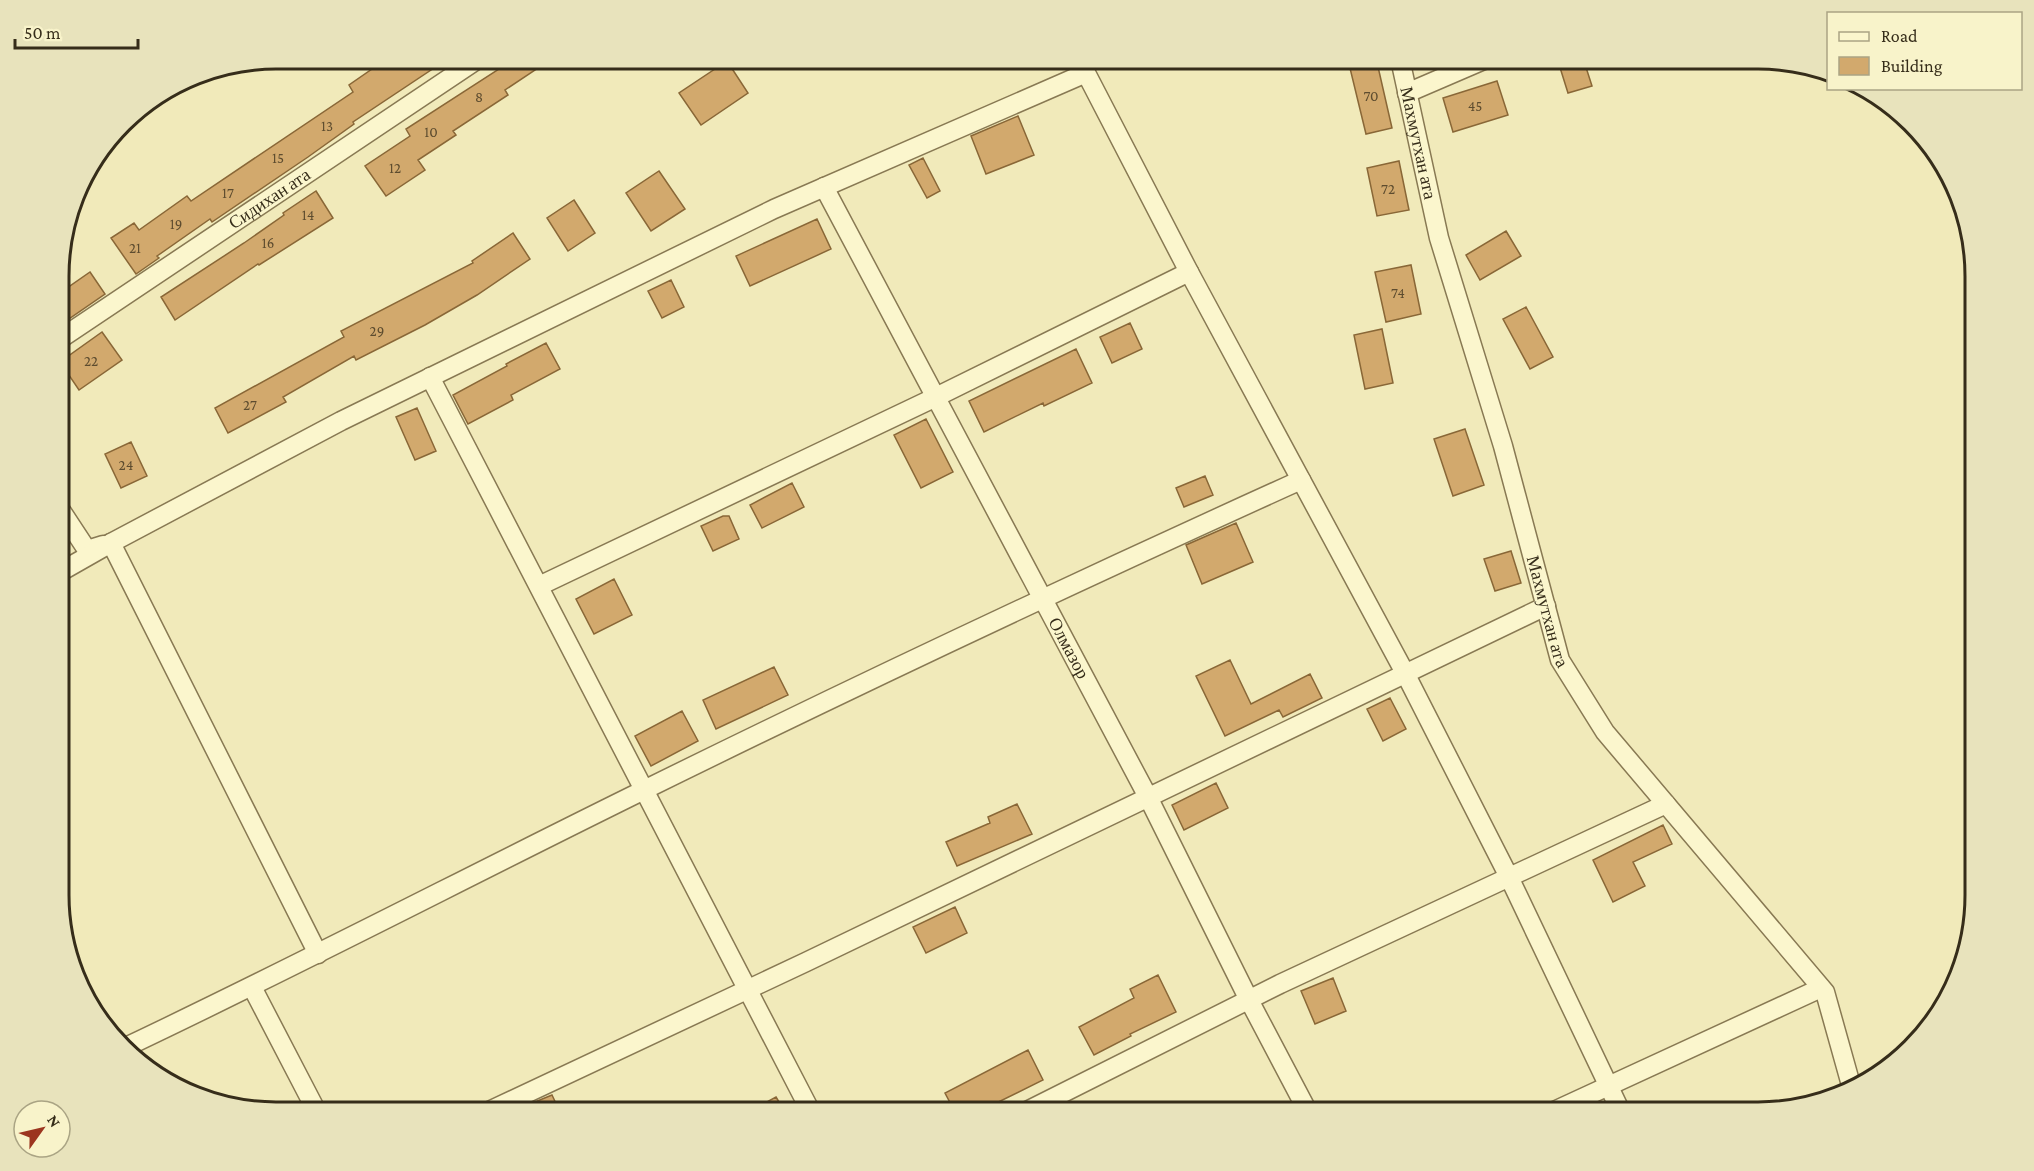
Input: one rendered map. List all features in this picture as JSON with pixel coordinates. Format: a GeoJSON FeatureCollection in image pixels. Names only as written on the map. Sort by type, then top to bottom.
{"type":"FeatureCollection","features":[{"type":"Feature","properties":{"kind":"street","name":"Сидихан ата"},"geometry":{"type":"LineString","coordinates":[[69,333],[462,69]]}},
{"type":"Feature","properties":{"kind":"street","name":"Махмутхан ата"},"geometry":{"type":"LineString","coordinates":[[1402,69],[1439,238],[1503,446],[1560,660],[1605,732],[1825,992],[1850,1081]]}},
{"type":"Feature","properties":{"kind":"street"},"geometry":{"type":"LineString","coordinates":[[1407,93],[1461,69]]}},
{"type":"Feature","properties":{"kind":"street"},"geometry":{"type":"LineString","coordinates":[[69,567],[341,421],[774,209],[1086,73],[1189,272],[1405,673],[1509,877],[1616,1102]]}},
{"type":"Feature","properties":{"kind":"street","name":"Олмазор"},"geometry":{"type":"LineString","coordinates":[[824,187],[1148,797],[1248,1000],[1303,1102]]}},
{"type":"Feature","properties":{"kind":"street"},"geometry":{"type":"LineString","coordinates":[[539,586],[936,397],[1189,272]]}},
{"type":"Feature","properties":{"kind":"street"},"geometry":{"type":"LineString","coordinates":[[430,377],[806,1102]]}},
{"type":"Feature","properties":{"kind":"street"},"geometry":{"type":"LineString","coordinates":[[132,1044],[252,987],[645,790],[1042,597],[1301,480]]}},
{"type":"Feature","properties":{"kind":"street"},"geometry":{"type":"LineString","coordinates":[[69,523],[87,550],[111,543]]}},
{"type":"Feature","properties":{"kind":"street"},"geometry":{"type":"LineString","coordinates":[[111,543],[318,954]]}},
{"type":"Feature","properties":{"kind":"street"},"geometry":{"type":"LineString","coordinates":[[508,1102],[1546,606]]}},
{"type":"Feature","properties":{"kind":"street"},"geometry":{"type":"LineString","coordinates":[[1045,1102],[1248,1000],[1666,804]]}},
{"type":"Feature","properties":{"kind":"street"},"geometry":{"type":"LineString","coordinates":[[252,987],[311,1102]]}},
{"type":"Feature","properties":{"kind":"street"},"geometry":{"type":"LineString","coordinates":[[1574,1102],[1821,988]]}},
{"type":"Feature","properties":{"kind":"building"},"geometry":{"type":"Polygon","coordinates":[[[372,69],[432,69],[212,222],[210,219],[157,256],[159,258],[136,274],[111,238],[134,223],[139,230],[187,196],[191,201],[353,92],[349,85],[372,69]]]}},
{"type":"Feature","properties":{"kind":"building"},"geometry":{"type":"Polygon","coordinates":[[[499,69],[536,69],[505,90],[508,95],[453,131],[456,135],[418,160],[425,170],[386,196],[365,166],[410,136],[406,129],[499,69]]]}},
{"type":"Feature","properties":{"kind":"building"},"geometry":{"type":"Polygon","coordinates":[[[715,69],[732,69],[748,93],[701,125],[679,93],[715,69]]]}},
{"type":"Feature","properties":{"kind":"building"},"geometry":{"type":"Polygon","coordinates":[[[1350,69],[1379,69],[1392,128],[1366,134],[1350,69]]]}},
{"type":"Feature","properties":{"kind":"building"},"geometry":{"type":"Polygon","coordinates":[[[1560,69],[1587,69],[1592,86],[1568,93],[1560,69]]]}},
{"type":"Feature","properties":{"kind":"building"},"geometry":{"type":"Polygon","coordinates":[[[1497,81],[1508,115],[1453,132],[1443,98],[1497,81]]]}},
{"type":"Feature","properties":{"kind":"building"},"geometry":{"type":"Polygon","coordinates":[[[1018,116],[1034,155],[986,174],[971,136],[1018,116]]]}},
{"type":"Feature","properties":{"kind":"building"},"geometry":{"type":"Polygon","coordinates":[[[923,158],[940,191],[927,198],[909,165],[923,158]]]}},
{"type":"Feature","properties":{"kind":"building"},"geometry":{"type":"Polygon","coordinates":[[[1399,161],[1409,210],[1377,216],[1367,168],[1399,161]]]}},
{"type":"Feature","properties":{"kind":"building"},"geometry":{"type":"Polygon","coordinates":[[[659,171],[685,209],[651,231],[626,193],[659,171]]]}},
{"type":"Feature","properties":{"kind":"building"},"geometry":{"type":"Polygon","coordinates":[[[316,191],[333,218],[258,264],[175,320],[161,297],[244,243],[316,191]]]}},
{"type":"Feature","properties":{"kind":"building"},"geometry":{"type":"Polygon","coordinates":[[[574,200],[595,233],[568,251],[547,218],[574,200]]]}},
{"type":"Feature","properties":{"kind":"building"},"geometry":{"type":"Polygon","coordinates":[[[817,219],[831,249],[750,286],[736,256],[817,219]]]}},
{"type":"Feature","properties":{"kind":"building"},"geometry":{"type":"Polygon","coordinates":[[[1506,231],[1521,256],[1480,280],[1466,255],[1506,231]]]}},
{"type":"Feature","properties":{"kind":"building"},"geometry":{"type":"Polygon","coordinates":[[[513,233],[530,259],[477,295],[425,325],[356,360],[354,356],[283,397],[286,402],[228,433],[215,408],[344,337],[341,331],[473,263],[472,261],[513,233]]]}},
{"type":"Feature","properties":{"kind":"building"},"geometry":{"type":"Polygon","coordinates":[[[1411,265],[1421,314],[1386,322],[1375,272],[1411,265]]]}},
{"type":"Feature","properties":{"kind":"building"},"geometry":{"type":"Polygon","coordinates":[[[90,272],[105,294],[69,319],[69,287],[90,272]]]}},
{"type":"Feature","properties":{"kind":"building"},"geometry":{"type":"Polygon","coordinates":[[[671,280],[684,307],[662,318],[648,291],[671,280]]]}},
{"type":"Feature","properties":{"kind":"building"},"geometry":{"type":"Polygon","coordinates":[[[1526,307],[1553,357],[1530,369],[1503,319],[1526,307]]]}},
{"type":"Feature","properties":{"kind":"building"},"geometry":{"type":"Polygon","coordinates":[[[1130,323],[1142,349],[1112,363],[1100,337],[1130,323]]]}},
{"type":"Feature","properties":{"kind":"building"},"geometry":{"type":"Polygon","coordinates":[[[1382,329],[1393,383],[1365,389],[1354,335],[1382,329]]]}},
{"type":"Feature","properties":{"kind":"building"},"geometry":{"type":"Polygon","coordinates":[[[102,332],[122,360],[79,390],[69,375],[69,356],[102,332]]]}},
{"type":"Feature","properties":{"kind":"building"},"geometry":{"type":"Polygon","coordinates":[[[546,343],[560,369],[511,395],[513,400],[468,424],[453,395],[546,343]]]}},
{"type":"Feature","properties":{"kind":"building"},"geometry":{"type":"Polygon","coordinates":[[[1076,349],[1092,383],[1044,406],[1043,403],[984,432],[969,401],[1076,349]]]}},
{"type":"Feature","properties":{"kind":"building"},"geometry":{"type":"Polygon","coordinates":[[[417,408],[436,451],[415,460],[396,417],[417,408]]]}},
{"type":"Feature","properties":{"kind":"building"},"geometry":{"type":"Polygon","coordinates":[[[926,419],[953,472],[921,488],[894,435],[926,419]]]}},
{"type":"Feature","properties":{"kind":"building"},"geometry":{"type":"Polygon","coordinates":[[[1465,429],[1484,485],[1453,496],[1434,439],[1465,429]]]}},
{"type":"Feature","properties":{"kind":"building"},"geometry":{"type":"Polygon","coordinates":[[[131,442],[147,476],[121,488],[105,454],[131,442]]]}},
{"type":"Feature","properties":{"kind":"building"},"geometry":{"type":"Polygon","coordinates":[[[1205,476],[1213,495],[1184,507],[1176,488],[1205,476]]]}},
{"type":"Feature","properties":{"kind":"building"},"geometry":{"type":"Polygon","coordinates":[[[792,483],[804,507],[762,528],[750,505],[792,483]]]}},
{"type":"Feature","properties":{"kind":"building"},"geometry":{"type":"Polygon","coordinates":[[[723,516],[729,516],[739,539],[713,551],[701,526],[723,516]]]}},
{"type":"Feature","properties":{"kind":"building"},"geometry":{"type":"Polygon","coordinates":[[[1236,523],[1253,562],[1202,584],[1186,545],[1236,523]]]}},
{"type":"Feature","properties":{"kind":"building"},"geometry":{"type":"Polygon","coordinates":[[[1511,551],[1521,583],[1495,591],[1484,559],[1511,551]]]}},
{"type":"Feature","properties":{"kind":"building"},"geometry":{"type":"Polygon","coordinates":[[[614,579],[632,615],[594,634],[576,599],[614,579]]]}},
{"type":"Feature","properties":{"kind":"building"},"geometry":{"type":"Polygon","coordinates":[[[1230,660],[1251,704],[1310,674],[1322,698],[1283,717],[1279,710],[1225,736],[1196,676],[1230,660]]]}},
{"type":"Feature","properties":{"kind":"building"},"geometry":{"type":"Polygon","coordinates":[[[774,667],[788,695],[716,729],[703,700],[774,667]]]}},
{"type":"Feature","properties":{"kind":"building"},"geometry":{"type":"Polygon","coordinates":[[[1390,698],[1406,729],[1383,741],[1367,709],[1390,698]]]}},
{"type":"Feature","properties":{"kind":"building"},"geometry":{"type":"Polygon","coordinates":[[[682,711],[698,741],[651,766],[635,736],[682,711]]]}},
{"type":"Feature","properties":{"kind":"building"},"geometry":{"type":"Polygon","coordinates":[[[1216,783],[1228,808],[1184,830],[1172,805],[1216,783]]]}},
{"type":"Feature","properties":{"kind":"building"},"geometry":{"type":"Polygon","coordinates":[[[1017,804],[1032,834],[957,866],[946,842],[990,823],[988,817],[1017,804]]]}},
{"type":"Feature","properties":{"kind":"building"},"geometry":{"type":"Polygon","coordinates":[[[1663,825],[1672,844],[1633,862],[1645,886],[1613,902],[1593,860],[1663,825]]]}},
{"type":"Feature","properties":{"kind":"building"},"geometry":{"type":"Polygon","coordinates":[[[955,907],[967,933],[926,953],[913,927],[955,907]]]}},
{"type":"Feature","properties":{"kind":"building"},"geometry":{"type":"Polygon","coordinates":[[[1158,975],[1176,1012],[1130,1034],[1131,1036],[1094,1055],[1079,1027],[1134,998],[1130,989],[1158,975]]]}},
{"type":"Feature","properties":{"kind":"building"},"geometry":{"type":"Polygon","coordinates":[[[1333,978],[1346,1011],[1315,1024],[1301,991],[1333,978]]]}},
{"type":"Feature","properties":{"kind":"building"},"geometry":{"type":"Polygon","coordinates":[[[1028,1050],[1043,1080],[998,1102],[950,1102],[945,1093],[1028,1050]]]}},
{"type":"Feature","properties":{"kind":"building"},"geometry":{"type":"Polygon","coordinates":[[[552,1095],[555,1102],[535,1102],[552,1095]]]}},
{"type":"Feature","properties":{"kind":"building"},"geometry":{"type":"Polygon","coordinates":[[[776,1097],[779,1102],[767,1102],[776,1097]]]}}]}
